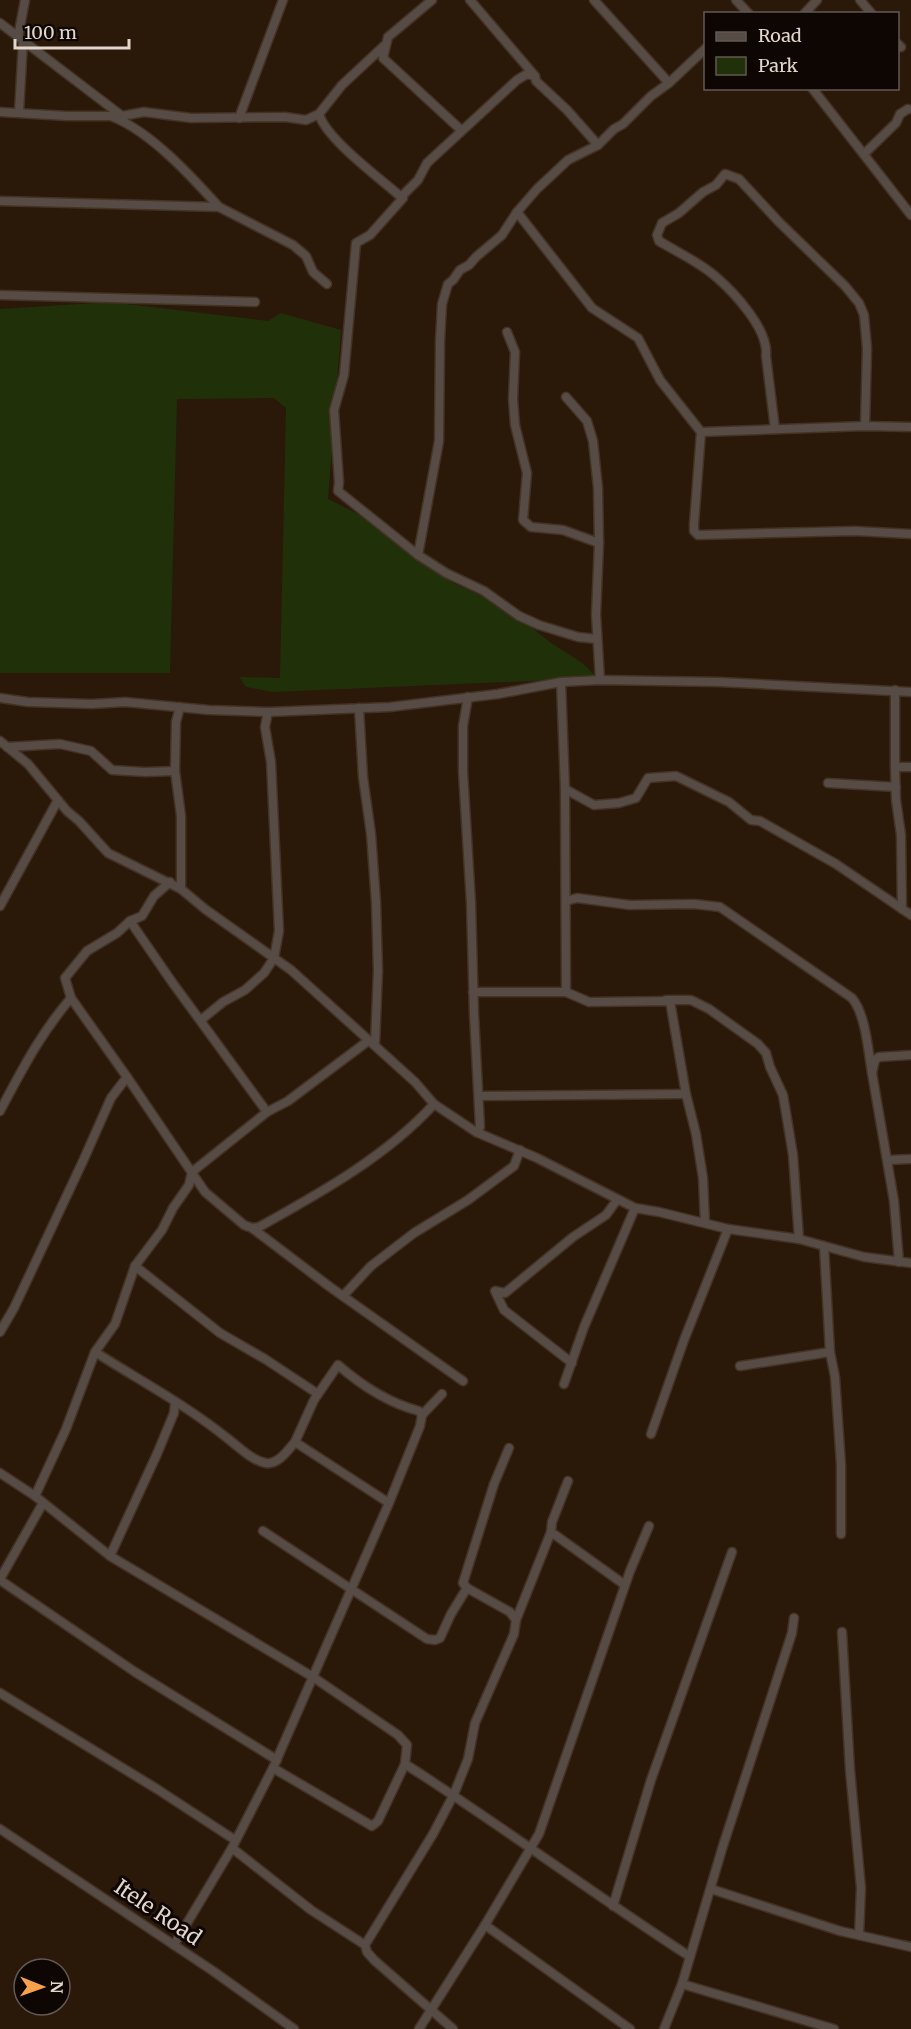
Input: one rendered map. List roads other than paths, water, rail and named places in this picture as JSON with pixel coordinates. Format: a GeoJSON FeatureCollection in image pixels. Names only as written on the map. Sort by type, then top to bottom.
{"type":"FeatureCollection","features":[{"type":"Feature","properties":{"kind":"street"},"geometry":{"type":"LineString","coordinates":[[19,112],[20,40],[25,0]]}},
{"type":"Feature","properties":{"kind":"street"},"geometry":{"type":"LineString","coordinates":[[239,118],[284,0]]}},
{"type":"Feature","properties":{"kind":"street"},"geometry":{"type":"LineString","coordinates":[[432,0],[388,37],[383,58],[461,130]]}},
{"type":"Feature","properties":{"kind":"street"},"geometry":{"type":"LineString","coordinates":[[470,0],[535,76],[536,81],[567,110],[598,145]]}},
{"type":"Feature","properties":{"kind":"street"},"geometry":{"type":"LineString","coordinates":[[594,0],[669,83]]}},
{"type":"Feature","properties":{"kind":"street"},"geometry":{"type":"LineString","coordinates":[[736,0],[747,12]]}},
{"type":"Feature","properties":{"kind":"street"},"geometry":{"type":"LineString","coordinates":[[806,12],[817,0]]}},
{"type":"Feature","properties":{"kind":"street"},"geometry":{"type":"LineString","coordinates":[[860,0],[870,12]]}},
{"type":"Feature","properties":{"kind":"street"},"geometry":{"type":"LineString","coordinates":[[0,23],[122,116]]}},
{"type":"Feature","properties":{"kind":"street"},"geometry":{"type":"LineString","coordinates":[[0,111],[67,116],[122,116],[144,112],[191,118],[285,117],[306,120],[319,114],[342,86],[385,44]]}},
{"type":"Feature","properties":{"kind":"street"},"geometry":{"type":"LineString","coordinates":[[418,555],[439,441],[442,304],[448,284],[460,270],[469,265],[476,256],[502,235],[517,212],[537,189],[568,160],[598,145],[704,49]]}},
{"type":"Feature","properties":{"kind":"street"},"geometry":{"type":"LineString","coordinates":[[535,76],[527,74],[517,80],[461,130],[427,163],[418,180],[370,234],[356,243],[344,375],[334,410],[338,491],[418,555],[446,573],[484,591],[519,616],[578,637],[597,639]]}},
{"type":"Feature","properties":{"kind":"street"},"geometry":{"type":"LineString","coordinates":[[814,90],[911,214]]}},
{"type":"Feature","properties":{"kind":"street"},"geometry":{"type":"LineString","coordinates":[[864,154],[896,123],[900,114],[908,109]]}},
{"type":"Feature","properties":{"kind":"street"},"geometry":{"type":"LineString","coordinates":[[319,114],[321,122],[340,143],[401,197]]}},
{"type":"Feature","properties":{"kind":"street"},"geometry":{"type":"LineString","coordinates":[[110,116],[125,122],[176,162],[219,207],[293,245],[306,256],[313,272],[327,284]]}},
{"type":"Feature","properties":{"kind":"street"},"geometry":{"type":"LineString","coordinates":[[775,429],[764,335],[739,301],[715,275],[659,241],[657,235],[662,224],[703,192],[716,185],[725,174],[739,179],[859,303],[864,315],[867,348],[865,426]]}},
{"type":"Feature","properties":{"kind":"street"},"geometry":{"type":"LineString","coordinates":[[0,201],[219,207]]}},
{"type":"Feature","properties":{"kind":"street"},"geometry":{"type":"LineString","coordinates":[[517,212],[592,308],[638,338],[660,380],[701,432],[694,524],[694,531],[698,535],[855,531],[911,534]]}},
{"type":"Feature","properties":{"kind":"street"},"geometry":{"type":"LineString","coordinates":[[0,295],[255,302]]}},
{"type":"Feature","properties":{"kind":"street"},"geometry":{"type":"LineString","coordinates":[[507,332],[515,352],[513,399],[515,425],[527,473],[523,520],[531,527],[563,530],[599,543]]}},
{"type":"Feature","properties":{"kind":"street"},"geometry":{"type":"LineString","coordinates":[[566,397],[587,421],[593,441],[598,488],[597,639],[600,681]]}},
{"type":"Feature","properties":{"kind":"street"},"geometry":{"type":"LineString","coordinates":[[701,432],[911,426]]}},
{"type":"Feature","properties":{"kind":"street"},"geometry":{"type":"LineString","coordinates":[[561,682],[565,789],[566,992]]}},
{"type":"Feature","properties":{"kind":"street"},"geometry":{"type":"LineString","coordinates":[[0,698],[28,702],[92,704],[124,702],[268,712],[390,707],[498,694],[561,682],[720,682],[911,692]]}},
{"type":"Feature","properties":{"kind":"street"},"geometry":{"type":"LineString","coordinates":[[895,690],[895,767],[901,835],[902,909]]}},
{"type":"Feature","properties":{"kind":"street"},"geometry":{"type":"LineString","coordinates":[[468,698],[463,726],[463,772],[479,1096],[480,1127],[476,1132]]}},
{"type":"Feature","properties":{"kind":"street"},"geometry":{"type":"LineString","coordinates":[[180,707],[176,722],[175,771],[181,816],[181,889]]}},
{"type":"Feature","properties":{"kind":"street"},"geometry":{"type":"LineString","coordinates":[[359,708],[363,777],[371,834],[376,902],[378,971],[372,1043]]}},
{"type":"Feature","properties":{"kind":"street"},"geometry":{"type":"LineString","coordinates":[[201,1020],[223,1002],[245,990],[264,973],[274,958],[279,931],[271,762],[265,727],[268,712]]}},
{"type":"Feature","properties":{"kind":"street"},"geometry":{"type":"LineString","coordinates":[[3,744],[60,744],[91,751],[112,770],[175,771]]}},
{"type":"Feature","properties":{"kind":"street"},"geometry":{"type":"LineString","coordinates":[[3,744],[28,764],[108,853],[170,882],[274,958],[329,1002],[415,1082],[434,1104],[476,1132],[520,1150],[635,1208],[728,1229],[798,1239],[864,1257],[911,1263]]}},
{"type":"Feature","properties":{"kind":"street"},"geometry":{"type":"LineString","coordinates":[[895,767],[911,767]]}},
{"type":"Feature","properties":{"kind":"street"},"geometry":{"type":"LineString","coordinates":[[565,789],[594,805],[619,803],[636,798],[648,778],[675,776],[729,802],[751,820],[760,820],[836,864],[911,915]]}},
{"type":"Feature","properties":{"kind":"street"},"geometry":{"type":"LineString","coordinates":[[828,783],[896,788]]}},
{"type":"Feature","properties":{"kind":"street"},"geometry":{"type":"LineString","coordinates":[[0,906],[58,800]]}},
{"type":"Feature","properties":{"kind":"street"},"geometry":{"type":"LineString","coordinates":[[170,882],[154,896],[142,916],[130,921],[117,933],[87,951],[65,978],[71,998],[205,1192],[244,1225],[252,1228],[463,1381]]}},
{"type":"Feature","properties":{"kind":"street"},"geometry":{"type":"LineString","coordinates":[[566,901],[577,898],[630,905],[694,904],[720,907],[852,998],[861,1016],[888,1160],[899,1262]]}},
{"type":"Feature","properties":{"kind":"street"},"geometry":{"type":"LineString","coordinates":[[130,921],[267,1112]]}},
{"type":"Feature","properties":{"kind":"street"},"geometry":{"type":"LineString","coordinates":[[473,992],[566,992],[589,1002],[691,1000],[709,1009],[758,1044],[766,1053],[783,1095],[793,1155],[798,1239]]}},
{"type":"Feature","properties":{"kind":"street"},"geometry":{"type":"LineString","coordinates":[[0,1111],[27,1058],[54,1017],[71,998]]}},
{"type":"Feature","properties":{"kind":"street"},"geometry":{"type":"LineString","coordinates":[[661,1000],[670,1001],[701,1167],[705,1223]]}},
{"type":"Feature","properties":{"kind":"street"},"geometry":{"type":"LineString","coordinates":[[35,1496],[66,1429],[95,1352],[115,1324],[135,1266],[162,1230],[173,1208],[189,1185],[192,1172],[267,1112],[288,1101],[372,1043]]}},
{"type":"Feature","properties":{"kind":"street"},"geometry":{"type":"LineString","coordinates":[[872,1073],[875,1060],[911,1055]]}},
{"type":"Feature","properties":{"kind":"street"},"geometry":{"type":"LineString","coordinates":[[0,1332],[14,1308],[111,1098],[127,1077]]}},
{"type":"Feature","properties":{"kind":"street"},"geometry":{"type":"LineString","coordinates":[[479,1096],[686,1094]]}},
{"type":"Feature","properties":{"kind":"street"},"geometry":{"type":"LineString","coordinates":[[252,1228],[260,1227],[315,1195],[391,1145],[417,1123],[434,1104]]}},
{"type":"Feature","properties":{"kind":"street"},"geometry":{"type":"LineString","coordinates":[[343,1296],[371,1266],[414,1233],[468,1200],[514,1166],[520,1150]]}},
{"type":"Feature","properties":{"kind":"street"},"geometry":{"type":"LineString","coordinates":[[888,1160],[911,1159]]}},
{"type":"Feature","properties":{"kind":"street"},"geometry":{"type":"LineString","coordinates":[[572,1363],[504,1311],[495,1291],[505,1293],[573,1237],[606,1215],[617,1200]]}},
{"type":"Feature","properties":{"kind":"street"},"geometry":{"type":"LineString","coordinates":[[564,1384],[584,1327],[635,1208]]}},
{"type":"Feature","properties":{"kind":"street"},"geometry":{"type":"LineString","coordinates":[[651,1434],[684,1340],[728,1229]]}},
{"type":"Feature","properties":{"kind":"street"},"geometry":{"type":"LineString","coordinates":[[824,1246],[830,1352],[835,1377],[841,1466],[841,1534]]}},
{"type":"Feature","properties":{"kind":"street"},"geometry":{"type":"LineString","coordinates":[[135,1266],[220,1333],[318,1394]]}},
{"type":"Feature","properties":{"kind":"street"},"geometry":{"type":"LineString","coordinates":[[95,1352],[208,1423],[249,1455],[264,1463],[271,1463],[285,1454],[295,1442],[318,1394],[338,1365],[362,1385],[407,1408],[419,1411],[422,1415]]}},
{"type":"Feature","properties":{"kind":"street"},"geometry":{"type":"LineString","coordinates":[[740,1366],[830,1352]]}},
{"type":"Feature","properties":{"kind":"street"},"geometry":{"type":"LineString","coordinates":[[174,1945],[234,1844],[275,1764],[389,1503],[420,1426],[422,1415],[442,1394]]}},
{"type":"Feature","properties":{"kind":"street"},"geometry":{"type":"LineString","coordinates":[[110,1556],[158,1454],[174,1413],[175,1403]]}},
{"type":"Feature","properties":{"kind":"street"},"geometry":{"type":"LineString","coordinates":[[295,1442],[389,1503]]}},
{"type":"Feature","properties":{"kind":"street"},"geometry":{"type":"LineString","coordinates":[[509,1448],[494,1484],[463,1583],[467,1588],[510,1612],[516,1620]]}},
{"type":"Feature","properties":{"kind":"street"},"geometry":{"type":"LineString","coordinates":[[0,1473],[35,1496],[110,1556],[313,1677],[403,1739],[407,1744],[405,1764],[378,1821],[372,1826],[135,1672],[0,1580],[43,1503]]}},
{"type":"Feature","properties":{"kind":"street"},"geometry":{"type":"LineString","coordinates":[[365,1944],[433,1834],[454,1794],[468,1758],[475,1723],[514,1634],[516,1620],[568,1481]]}},
{"type":"Feature","properties":{"kind":"street"},"geometry":{"type":"LineString","coordinates":[[419,2029],[539,1834],[625,1585],[649,1526]]}},
{"type":"Feature","properties":{"kind":"street"},"geometry":{"type":"LineString","coordinates":[[262,1531],[427,1639],[440,1638],[467,1588]]}},
{"type":"Feature","properties":{"kind":"street"},"geometry":{"type":"LineString","coordinates":[[550,1532],[625,1585]]}},
{"type":"Feature","properties":{"kind":"street"},"geometry":{"type":"LineString","coordinates":[[613,1906],[651,1780],[732,1552]]}},
{"type":"Feature","properties":{"kind":"street"},"geometry":{"type":"LineString","coordinates":[[664,2029],[682,1984],[722,1849],[792,1633],[794,1618]]}},
{"type":"Feature","properties":{"kind":"street"},"geometry":{"type":"LineString","coordinates":[[843,1632],[850,1770],[861,1888],[858,1935]]}},
{"type":"Feature","properties":{"kind":"street"},"geometry":{"type":"LineString","coordinates":[[0,1693],[157,1789],[234,1844],[311,1910],[365,1944],[367,1952],[374,1960],[453,2029]]}},
{"type":"Feature","properties":{"kind":"street"},"geometry":{"type":"LineString","coordinates":[[405,1764],[454,1794],[613,1906],[689,1956]]}},
{"type":"Feature","properties":{"kind":"street","name":"Itele Road"},"geometry":{"type":"LineString","coordinates":[[0,1829],[174,1945],[294,2029]]}},
{"type":"Feature","properties":{"kind":"street"},"geometry":{"type":"LineString","coordinates":[[711,1890],[858,1935],[911,1947]]}},
{"type":"Feature","properties":{"kind":"street"},"geometry":{"type":"LineString","coordinates":[[485,1925],[630,2029]]}},
{"type":"Feature","properties":{"kind":"street"},"geometry":{"type":"LineString","coordinates":[[682,1984],[834,2029]]}}]}
